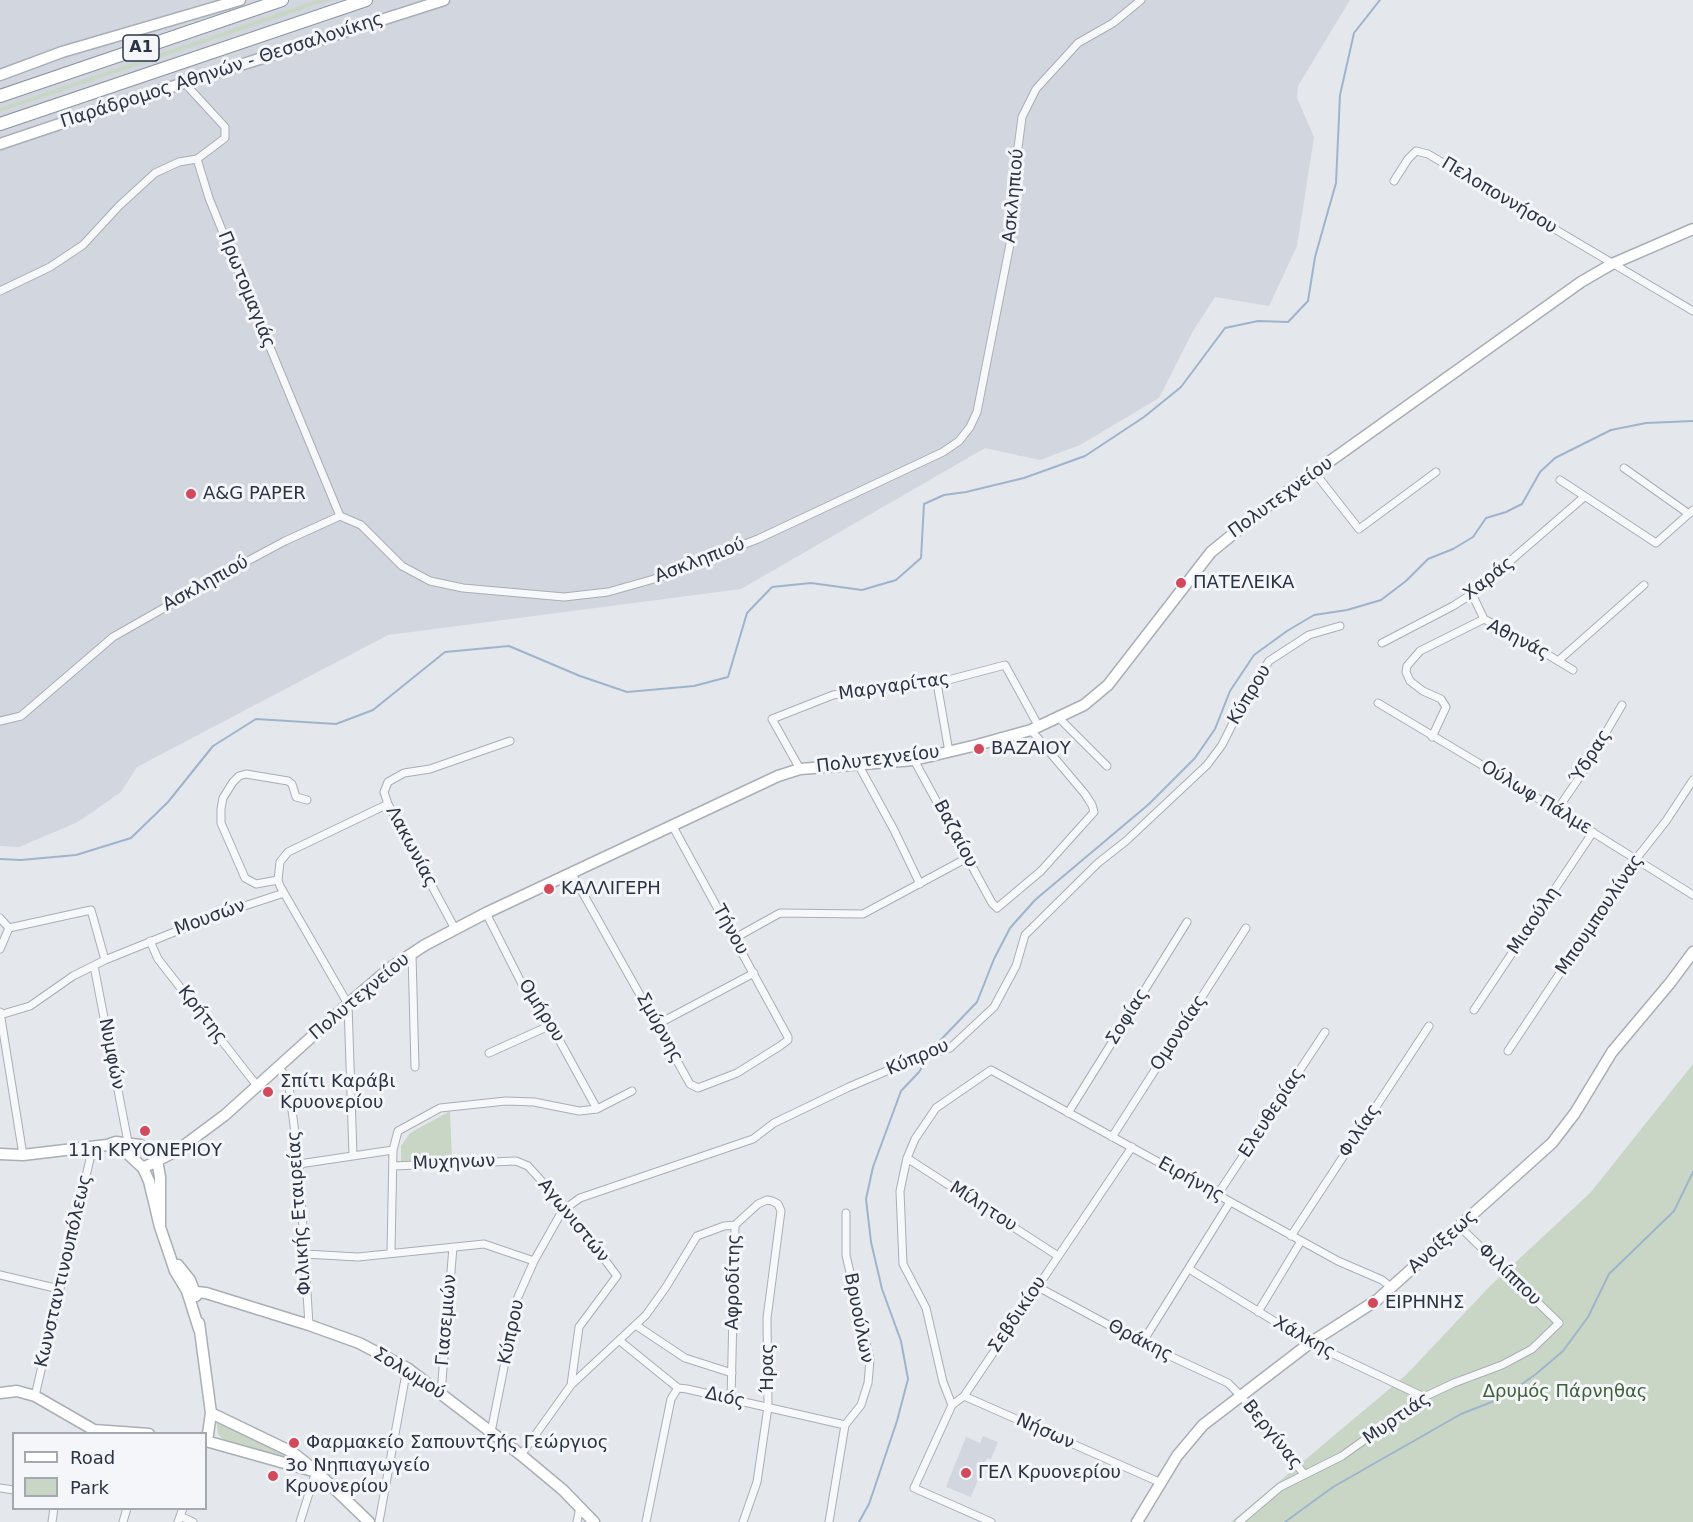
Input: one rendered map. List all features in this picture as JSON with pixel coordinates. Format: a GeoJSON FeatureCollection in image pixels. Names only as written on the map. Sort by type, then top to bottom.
{"type":"FeatureCollection","features":[{"type":"Feature","properties":{"kind":"highway","name":"Α1"},"geometry":{"type":"LineString","coordinates":[[0,96],[282,0]]}},
{"type":"Feature","properties":{"kind":"highway","name":"Α1"},"geometry":{"type":"LineString","coordinates":[[0,124],[366,0]]}},
{"type":"Feature","properties":{"kind":"street"},"geometry":{"type":"LineString","coordinates":[[0,75],[62,52],[240,0]]}},
{"type":"Feature","properties":{"kind":"street","name":"Παράδρομος Αθηνών - Θεσσαλονίκης"},"geometry":{"type":"LineString","coordinates":[[0,144],[444,0]]}},
{"type":"Feature","properties":{"kind":"street","name":"Ασκληπιού"},"geometry":{"type":"LineString","coordinates":[[0,722],[21,716],[113,637],[229,571],[340,516],[361,525],[402,566],[430,580],[463,588],[564,597],[586,595],[608,592],[654,579],[758,539],[943,452],[959,441],[977,412],[1010,244],[1012,195],[1022,117],[1036,89],[1078,43],[1113,22],[1141,0]]}},
{"type":"Feature","properties":{"kind":"street"},"geometry":{"type":"LineString","coordinates":[[0,291],[50,267],[83,245],[119,206],[155,173],[179,162],[196,159],[225,138],[226,132],[221,122],[190,89],[187,82]]}},
{"type":"Feature","properties":{"kind":"street","name":"Πελοποννήσου"},"geometry":{"type":"LineString","coordinates":[[1394,181],[1407,159],[1416,151],[1428,154],[1612,264]]}},
{"type":"Feature","properties":{"kind":"street","name":"Πρωτομαγιάς"},"geometry":{"type":"LineString","coordinates":[[196,159],[237,268],[340,516]]}},
{"type":"Feature","properties":{"kind":"street","name":"Πολυτεχνείου"},"geometry":{"type":"LineString","coordinates":[[143,1168],[178,1150],[225,1115],[390,968],[486,913],[778,776],[800,769],[914,760],[949,752],[1036,729],[1084,705],[1108,685],[1210,552],[1270,504],[1581,282],[1612,264],[1693,229]]}},
{"type":"Feature","properties":{"kind":"street"},"geometry":{"type":"LineString","coordinates":[[1612,264],[1693,311]]}},
{"type":"Feature","properties":{"kind":"street"},"geometry":{"type":"LineString","coordinates":[[1560,480],[1656,543],[1691,512],[1624,468]]}},
{"type":"Feature","properties":{"kind":"street"},"geometry":{"type":"LineString","coordinates":[[1315,473],[1359,529],[1436,472]]}},
{"type":"Feature","properties":{"kind":"street","name":"Χαράς"},"geometry":{"type":"LineString","coordinates":[[1382,643],[1472,594],[1584,497]]}},
{"type":"Feature","properties":{"kind":"street","name":"Αθηνάς"},"geometry":{"type":"LineString","coordinates":[[1558,661],[1644,585]]}},
{"type":"Feature","properties":{"kind":"street"},"geometry":{"type":"LineString","coordinates":[[1472,594],[1484,620]]}},
{"type":"Feature","properties":{"kind":"street","name":"Αθηνάς"},"geometry":{"type":"LineString","coordinates":[[1432,737],[1446,707],[1441,699],[1423,691],[1410,681],[1406,672],[1407,666],[1420,651],[1484,620],[1573,670]]}},
{"type":"Feature","properties":{"kind":"street","name":"Κύπρου"},"geometry":{"type":"LineString","coordinates":[[491,1432],[518,1298],[534,1261],[566,1208],[580,1198],[753,1139],[774,1123],[849,1087],[910,1061],[950,1048],[994,1007],[1016,966],[1025,935],[1098,863],[1126,841],[1207,765],[1222,745],[1247,695],[1269,661],[1309,635],[1340,626]]}},
{"type":"Feature","properties":{"kind":"street","name":"Μαργαρίτας"},"geometry":{"type":"LineString","coordinates":[[800,769],[772,719],[833,695],[903,685],[937,683],[1005,665],[1036,729]]}},
{"type":"Feature","properties":{"kind":"street"},"geometry":{"type":"LineString","coordinates":[[937,683],[949,752]]}},
{"type":"Feature","properties":{"kind":"street","name":"Ούλωφ Πάλμε"},"geometry":{"type":"LineString","coordinates":[[1378,704],[1557,810],[1693,895]]}},
{"type":"Feature","properties":{"kind":"street","name":"Ύδρας"},"geometry":{"type":"LineString","coordinates":[[1557,810],[1581,776],[1622,705]]}},
{"type":"Feature","properties":{"kind":"street"},"geometry":{"type":"LineString","coordinates":[[1059,718],[1107,766]]}},
{"type":"Feature","properties":{"kind":"street","name":"Βαζαίου"},"geometry":{"type":"LineString","coordinates":[[914,760],[992,903],[997,908],[1041,871],[1094,812],[1085,794],[1036,729]]}},
{"type":"Feature","properties":{"kind":"street","name":"Λακωνίας"},"geometry":{"type":"LineString","coordinates":[[455,929],[388,804],[384,792],[388,782],[404,773],[430,769],[510,741]]}},
{"type":"Feature","properties":{"kind":"street"},"geometry":{"type":"LineString","coordinates":[[858,764],[920,884]]}},
{"type":"Feature","properties":{"kind":"street"},"geometry":{"type":"LineString","coordinates":[[278,880],[256,884],[245,878],[221,823],[223,798],[233,782],[239,776],[246,774],[288,781],[292,784],[296,797],[308,800]]}},
{"type":"Feature","properties":{"kind":"street","name":"Μπουμπουλίνας"},"geometry":{"type":"LineString","coordinates":[[1508,1051],[1636,859],[1666,821],[1693,780]]}},
{"type":"Feature","properties":{"kind":"street"},"geometry":{"type":"LineString","coordinates":[[353,1155],[348,1004],[278,880],[280,862],[288,852],[388,804]]}},
{"type":"Feature","properties":{"kind":"street","name":"Τήνου"},"geometry":{"type":"LineString","coordinates":[[672,825],[788,1037]]}},
{"type":"Feature","properties":{"kind":"street","name":"Μιαούλη"},"geometry":{"type":"LineString","coordinates":[[1474,1010],[1593,832]]}},
{"type":"Feature","properties":{"kind":"street"},"geometry":{"type":"LineString","coordinates":[[735,938],[780,913],[863,914],[967,858]]}},
{"type":"Feature","properties":{"kind":"street","name":"Σμύρνης"},"geometry":{"type":"LineString","coordinates":[[571,872],[690,1084],[698,1088],[737,1073],[780,1046],[788,1040],[788,1037]]}},
{"type":"Feature","properties":{"kind":"street","name":"Μουσών"},"geometry":{"type":"LineString","coordinates":[[0,1015],[30,1006],[73,976],[105,960],[214,916],[284,893]]}},
{"type":"Feature","properties":{"kind":"street"},"geometry":{"type":"LineString","coordinates":[[9,928],[91,910],[105,960]]}},
{"type":"Feature","properties":{"kind":"street","name":"Ομήρου"},"geometry":{"type":"LineString","coordinates":[[486,913],[524,988],[551,1025],[597,1108]]}},
{"type":"Feature","properties":{"kind":"street"},"geometry":{"type":"LineString","coordinates":[[0,918],[9,928]]}},
{"type":"Feature","properties":{"kind":"street","name":"Σοφίας"},"geometry":{"type":"LineString","coordinates":[[1068,1113],[1187,922]]}},
{"type":"Feature","properties":{"kind":"street"},"geometry":{"type":"LineString","coordinates":[[0,949],[9,928]]}},
{"type":"Feature","properties":{"kind":"street","name":"Ομονοίας"},"geometry":{"type":"LineString","coordinates":[[1112,1137],[1246,928]]}},
{"type":"Feature","properties":{"kind":"street","name":"Κρήτης"},"geometry":{"type":"LineString","coordinates":[[150,941],[158,959],[258,1087]]}},
{"type":"Feature","properties":{"kind":"street","name":"Ανοίξεως"},"geometry":{"type":"LineString","coordinates":[[1137,1522],[1159,1482],[1203,1425],[1310,1343],[1392,1288],[1552,1143],[1575,1113],[1612,1052],[1693,952]]}},
{"type":"Feature","properties":{"kind":"street"},"geometry":{"type":"LineString","coordinates":[[412,954],[415,1067]]}},
{"type":"Feature","properties":{"kind":"street","name":"Νυμφών"},"geometry":{"type":"LineString","coordinates":[[94,966],[128,1142]]}},
{"type":"Feature","properties":{"kind":"street"},"geometry":{"type":"LineString","coordinates":[[658,1024],[753,973]]}},
{"type":"Feature","properties":{"kind":"street"},"geometry":{"type":"LineString","coordinates":[[0,1011],[23,1155]]}},
{"type":"Feature","properties":{"kind":"street"},"geometry":{"type":"LineString","coordinates":[[489,1053],[551,1025]]}},
{"type":"Feature","properties":{"kind":"street","name":"Φιλίας"},"geometry":{"type":"LineString","coordinates":[[1291,1236],[1429,1026]]}},
{"type":"Feature","properties":{"kind":"street","name":"Ελευθερίας"},"geometry":{"type":"LineString","coordinates":[[1218,1194],[1325,1032]]}},
{"type":"Feature","properties":{"kind":"street","name":"Φιλικής Εταιρείας"},"geometry":{"type":"LineString","coordinates":[[279,1068],[288,1079],[299,1164],[309,1325]]}},
{"type":"Feature","properties":{"kind":"street","name":"Ειρήνης"},"geometry":{"type":"LineString","coordinates":[[908,1158],[915,1139],[936,1108],[991,1070],[1291,1236],[1338,1261],[1382,1280],[1392,1288]]}},
{"type":"Feature","properties":{"kind":"street"},"geometry":{"type":"LineString","coordinates":[[391,1252],[393,1150],[398,1131],[440,1108],[506,1101],[534,1102],[579,1111],[597,1108],[632,1091]]}},
{"type":"Feature","properties":{"kind":"street"},"geometry":{"type":"LineString","coordinates":[[0,1154],[23,1155],[116,1142],[140,1145],[157,1160],[160,1178],[160,1227]]}},
{"type":"Feature","properties":{"kind":"street"},"geometry":{"type":"LineString","coordinates":[[107,1145],[127,1153],[143,1168],[149,1181],[169,1253],[190,1280],[191,1292],[199,1307],[199,1329],[211,1413],[207,1436]]}},
{"type":"Feature","properties":{"kind":"street","name":"Κωνσταντινουπόλεως"},"geometry":{"type":"LineString","coordinates":[[35,1396],[93,1146]]}},
{"type":"Feature","properties":{"kind":"street","name":"Σεβδικίου"},"geometry":{"type":"LineString","coordinates":[[952,1404],[964,1396],[1132,1147]]}},
{"type":"Feature","properties":{"kind":"street"},"geometry":{"type":"LineString","coordinates":[[299,1164],[393,1150]]}},
{"type":"Feature","properties":{"kind":"street"},"geometry":{"type":"LineString","coordinates":[[908,1158],[900,1191],[903,1264],[926,1308],[943,1382],[952,1404],[914,1488],[975,1519],[991,1522]]}},
{"type":"Feature","properties":{"kind":"street","name":"Μίλητου"},"geometry":{"type":"LineString","coordinates":[[908,1158],[1058,1256]]}},
{"type":"Feature","properties":{"kind":"street","name":"Αγωνιστών"},"geometry":{"type":"LineString","coordinates":[[516,1161],[528,1166],[566,1208],[616,1276],[579,1327],[571,1385]]}},
{"type":"Feature","properties":{"kind":"street","name":"Μυχηνων"},"geometry":{"type":"LineString","coordinates":[[393,1166],[516,1161]]}},
{"type":"Feature","properties":{"kind":"street","name":"Αφροδίτης"},"geometry":{"type":"LineString","coordinates":[[731,1400],[735,1225],[758,1204],[767,1200],[778,1204],[781,1211]]}},
{"type":"Feature","properties":{"kind":"street"},"geometry":{"type":"LineString","coordinates":[[1142,1343],[1230,1202]]}},
{"type":"Feature","properties":{"kind":"street","name":"Ήρας"},"geometry":{"type":"LineString","coordinates":[[743,1522],[757,1482],[768,1407],[767,1318],[781,1211]]}},
{"type":"Feature","properties":{"kind":"street","name":"Βρυούλων"},"geometry":{"type":"LineString","coordinates":[[829,1522],[845,1425],[861,1405],[868,1383],[870,1360],[846,1255],[846,1213]]}},
{"type":"Feature","properties":{"kind":"street"},"geometry":{"type":"LineString","coordinates":[[521,1455],[571,1385],[637,1326],[666,1287],[697,1236],[724,1226],[735,1225]]}},
{"type":"Feature","properties":{"kind":"street","name":"Φιλίππου"},"geometry":{"type":"LineString","coordinates":[[1460,1227],[1559,1323]]}},
{"type":"Feature","properties":{"kind":"street"},"geometry":{"type":"LineString","coordinates":[[1258,1312],[1301,1241]]}},
{"type":"Feature","properties":{"kind":"street"},"geometry":{"type":"LineString","coordinates":[[305,1254],[358,1257],[484,1244],[534,1261]]}},
{"type":"Feature","properties":{"kind":"street","name":"Γιασεμιών"},"geometry":{"type":"LineString","coordinates":[[441,1393],[453,1247]]}},
{"type":"Feature","properties":{"kind":"street","name":"Χάλκης"},"geometry":{"type":"LineString","coordinates":[[1189,1269],[1310,1343],[1424,1397]]}},
{"type":"Feature","properties":{"kind":"street"},"geometry":{"type":"LineString","coordinates":[[0,1275],[59,1289]]}},
{"type":"Feature","properties":{"kind":"street","name":"Θράκης"},"geometry":{"type":"LineString","coordinates":[[1038,1287],[1142,1343],[1228,1383],[1240,1395]]}},
{"type":"Feature","properties":{"kind":"street","name":"Σολωμού"},"geometry":{"type":"LineString","coordinates":[[191,1292],[206,1293],[309,1325],[359,1343],[407,1368],[521,1455],[580,1506],[594,1522]]}},
{"type":"Feature","properties":{"kind":"street","name":"Μυρτιάς"},"geometry":{"type":"LineString","coordinates":[[1239,1522],[1280,1487],[1342,1456],[1424,1397],[1522,1355],[1532,1349],[1559,1323]]}},
{"type":"Feature","properties":{"kind":"street"},"geometry":{"type":"LineString","coordinates":[[637,1326],[685,1358],[732,1372]]}},
{"type":"Feature","properties":{"kind":"street","name":"Διός"},"geometry":{"type":"LineString","coordinates":[[620,1341],[678,1388],[845,1425]]}},
{"type":"Feature","properties":{"kind":"street"},"geometry":{"type":"LineString","coordinates":[[379,1522],[407,1368]]}},
{"type":"Feature","properties":{"kind":"street"},"geometry":{"type":"LineString","coordinates":[[646,1522],[671,1399],[678,1388]]}},
{"type":"Feature","properties":{"kind":"street"},"geometry":{"type":"LineString","coordinates":[[0,1393],[17,1391],[35,1396],[93,1432]]}},
{"type":"Feature","properties":{"kind":"street","name":"Βεργίνας"},"geometry":{"type":"LineString","coordinates":[[1240,1395],[1304,1474]]}},
{"type":"Feature","properties":{"kind":"street","name":"Νήσων"},"geometry":{"type":"LineString","coordinates":[[964,1396],[1159,1482]]}},
{"type":"Feature","properties":{"kind":"street"},"geometry":{"type":"LineString","coordinates":[[211,1413],[292,1452],[316,1471],[369,1522]]}},
{"type":"Feature","properties":{"kind":"street"},"geometry":{"type":"LineString","coordinates":[[207,1442],[286,1465],[316,1471]]}},
{"type":"Feature","properties":{"kind":"street"},"geometry":{"type":"LineString","coordinates":[[300,1522],[316,1471]]}},
{"type":"Feature","properties":{"kind":"street"},"geometry":{"type":"LineString","coordinates":[[577,1522],[580,1506]]}},
{"type":"Feature","properties":{"kind":"street"},"geometry":{"type":"LineString","coordinates":[[180,1516],[193,1522]]}},
{"type":"Feature","properties":{"kind":"shaded area"},"geometry":{"type":"Polygon","coordinates":[[[0,0],[1350,0],[1298,86],[1297,98],[1314,137],[1297,246],[1269,306],[1215,297],[1193,331],[1159,398],[1080,445],[1040,460],[985,448],[741,589],[388,635],[137,767],[121,792],[78,822],[19,847],[0,846],[0,0]]]}},
{"type":"Feature","properties":{"kind":"shaded area","name":"ΓΕΛ Κρυονερίου"},"geometry":{"type":"Polygon","coordinates":[[[983,1436],[998,1442],[991,1459],[987,1458],[971,1497],[946,1487],[966,1437],[980,1443],[983,1436]]]}},
{"type":"Feature","properties":{"kind":"green space"},"geometry":{"type":"Polygon","coordinates":[[[317,0],[330,0],[0,112],[0,108],[317,0]]]}},
{"type":"Feature","properties":{"kind":"green space","name":"Δρυμός Πάρνηθας"},"geometry":{"type":"Polygon","coordinates":[[[1693,1064],[1693,1522],[1231,1522],[1406,1375],[1490,1286],[1591,1192],[1693,1064]]]}},
{"type":"Feature","properties":{"kind":"green space"},"geometry":{"type":"Polygon","coordinates":[[[450,1111],[452,1161],[401,1162],[401,1146],[410,1133],[450,1111]]]}},
{"type":"Feature","properties":{"kind":"green space"},"geometry":{"type":"Polygon","coordinates":[[[216,1419],[290,1455],[303,1467],[225,1442],[218,1434],[216,1419]]]}},
{"type":"Feature","properties":{"kind":"waterway"},"geometry":{"type":"LineString","coordinates":[[0,859],[21,860],[76,855],[131,838],[168,802],[213,746],[256,719],[336,724],[373,710],[445,652],[509,646],[580,676],[627,692],[694,686],[728,677],[747,613],[772,587],[811,583],[862,590],[896,580],[921,558],[924,504],[944,495],[1024,478],[1085,456],[1144,417],[1181,387],[1225,328],[1258,321],[1288,322],[1308,301],[1315,257],[1336,183],[1340,95],[1354,33],[1380,0]]}},
{"type":"Feature","properties":{"kind":"waterway"},"geometry":{"type":"LineString","coordinates":[[932,1049],[977,1002],[994,959],[1010,928],[1035,900],[1149,804],[1195,758],[1215,729],[1230,691],[1254,655],[1314,615],[1347,610],[1381,600],[1406,581],[1428,559],[1453,549],[1473,537],[1486,518],[1522,504],[1540,472],[1555,458],[1611,430],[1646,423],[1693,421]]}},
{"type":"Feature","properties":{"kind":"waterway"},"geometry":{"type":"LineString","coordinates":[[859,1522],[869,1504],[897,1421],[908,1379],[901,1341],[882,1289],[871,1242],[866,1199],[873,1167],[901,1091],[925,1062]]}},
{"type":"Feature","properties":{"kind":"waterway"},"geometry":{"type":"LineString","coordinates":[[1285,1522],[1333,1487],[1461,1414],[1502,1398],[1563,1351],[1588,1317],[1609,1274],[1674,1211],[1693,1172]]}},
{"type":"Feature","properties":{"kind":"place","name":"A&G PAPER"},"geometry":{"type":"Point","coordinates":[191,494]}},
{"type":"Feature","properties":{"kind":"place","name":"ΠΑΤΕΛΕΙΚΑ"},"geometry":{"type":"Point","coordinates":[1181,583]}},
{"type":"Feature","properties":{"kind":"place","name":"ΒΑΖΑΙΟΥ"},"geometry":{"type":"Point","coordinates":[979,749]}},
{"type":"Feature","properties":{"kind":"place","name":"ΚΑΛΛΙΓΕΡΗ"},"geometry":{"type":"Point","coordinates":[549,889]}},
{"type":"Feature","properties":{"kind":"place","name":"Σπίτι Καράβι Κρυονερίου"},"geometry":{"type":"Point","coordinates":[268,1092]}},
{"type":"Feature","properties":{"kind":"place","name":"11η ΚΡΥΟΝΕΡΙΟΥ"},"geometry":{"type":"Point","coordinates":[145,1131]}},
{"type":"Feature","properties":{"kind":"place","name":"ΕΙΡΗΝΗΣ"},"geometry":{"type":"Point","coordinates":[1373,1303]}},
{"type":"Feature","properties":{"kind":"place","name":"Φαρμακείο Σαπουντζής Γεώργιος"},"geometry":{"type":"Point","coordinates":[294,1443]}},
{"type":"Feature","properties":{"kind":"place","name":"ΓΕΛ Κρυονερίου"},"geometry":{"type":"Point","coordinates":[966,1473]}},
{"type":"Feature","properties":{"kind":"place","name":"3ο Νηπιαγωγείο Κρυονερίου"},"geometry":{"type":"Point","coordinates":[273,1476]}}]}
